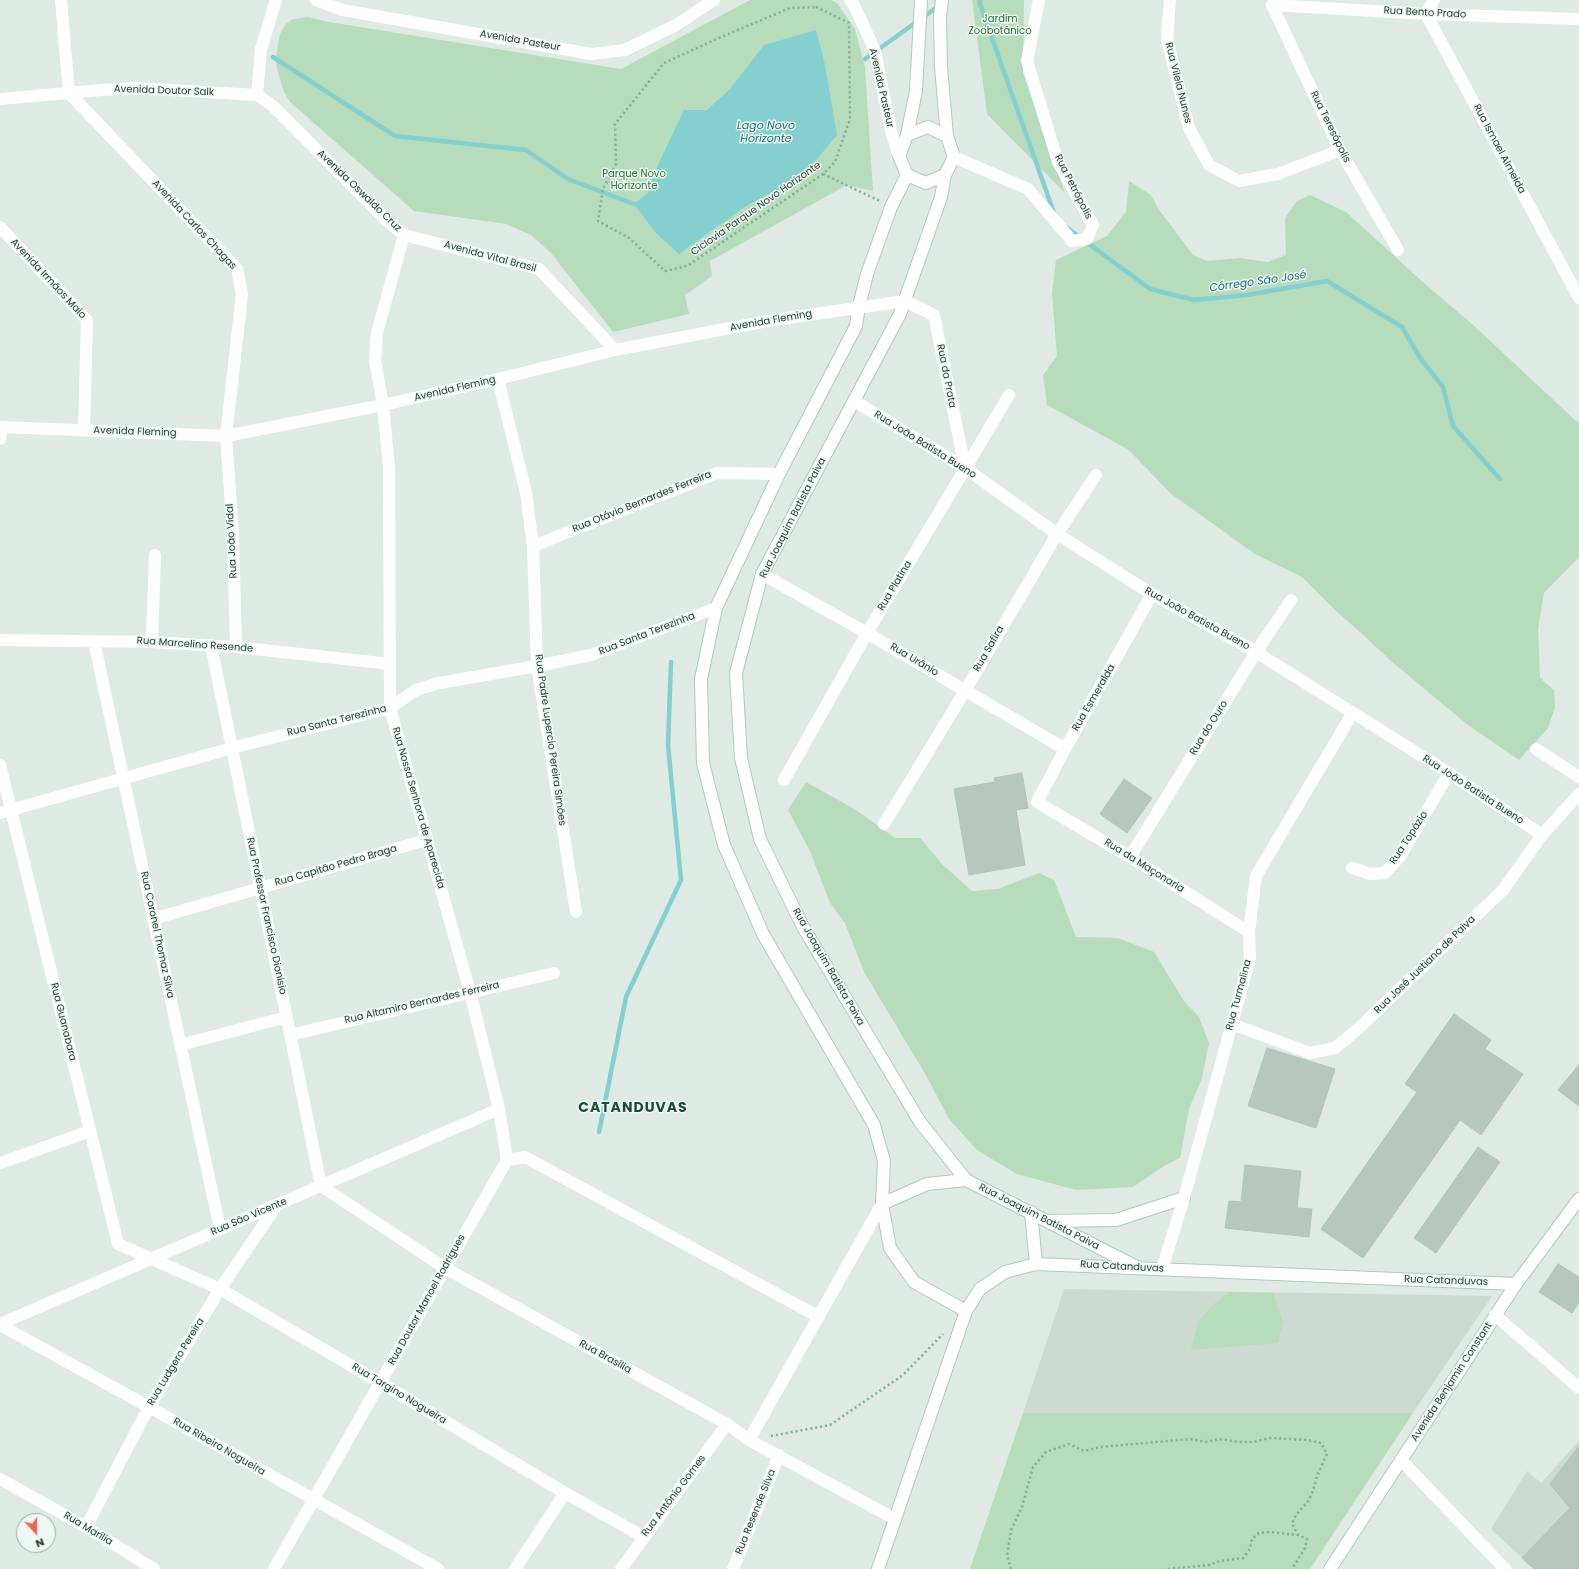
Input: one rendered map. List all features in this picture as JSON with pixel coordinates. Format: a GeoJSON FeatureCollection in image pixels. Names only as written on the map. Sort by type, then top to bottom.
{"type":"FeatureCollection","features":[{"type":"Feature","properties":{"kind":"street"},"geometry":{"type":"LineString","coordinates":[[61,0],[69,93]]}},
{"type":"Feature","properties":{"kind":"street"},"geometry":{"type":"LineString","coordinates":[[257,95],[261,49],[276,0]]}},
{"type":"Feature","properties":{"kind":"street","name":"Avenida Pasteur"},"geometry":{"type":"LineString","coordinates":[[316,0],[590,54],[625,50],[676,24],[714,0]]}},
{"type":"Feature","properties":{"kind":"street","name":"Avenida Pasteur"},"geometry":{"type":"LineString","coordinates":[[850,0],[854,5],[875,51],[891,131],[899,156]]}},
{"type":"Feature","properties":{"kind":"street"},"geometry":{"type":"LineString","coordinates":[[921,0],[916,91],[907,135],[899,156],[907,175],[926,183],[945,175]]}},
{"type":"Feature","properties":{"kind":"street"},"geometry":{"type":"LineString","coordinates":[[942,0],[940,16],[941,67],[947,136],[954,157]]}},
{"type":"Feature","properties":{"kind":"street","name":"Rua Petrópolis"},"geometry":{"type":"LineString","coordinates":[[954,157],[1028,189],[1072,240],[1087,240],[1093,225],[1058,162],[1027,61],[1039,0]]}},
{"type":"Feature","properties":{"kind":"street","name":"Rua Vilela Nunes"},"geometry":{"type":"LineString","coordinates":[[1170,0],[1166,39],[1189,128],[1209,165],[1239,181],[1278,174],[1340,150]]}},
{"type":"Feature","properties":{"kind":"street"},"geometry":{"type":"LineString","coordinates":[[1426,14],[1434,0]]}},
{"type":"Feature","properties":{"kind":"street","name":"Rua Teresópolis"},"geometry":{"type":"LineString","coordinates":[[1273,2],[1340,150],[1398,250]]}},
{"type":"Feature","properties":{"kind":"street","name":"Rua Bento Prado"},"geometry":{"type":"LineString","coordinates":[[1273,2],[1426,14],[1579,19]]}},
{"type":"Feature","properties":{"kind":"street","name":"Rua Ismael Almeida"},"geometry":{"type":"LineString","coordinates":[[1426,14],[1579,298]]}},
{"type":"Feature","properties":{"kind":"street","name":"Avenida Doutor Salk"},"geometry":{"type":"LineString","coordinates":[[0,99],[135,88],[257,95]]}},
{"type":"Feature","properties":{"kind":"street","name":"Avenida Carlos Chagas"},"geometry":{"type":"LineString","coordinates":[[69,93],[237,269],[242,294],[226,436]]}},
{"type":"Feature","properties":{"kind":"street","name":"Avenida Oswaldo Cruz"},"geometry":{"type":"LineString","coordinates":[[257,95],[273,106],[384,218],[404,235],[377,332],[375,361],[382,405]]}},
{"type":"Feature","properties":{"kind":"street"},"geometry":{"type":"LineString","coordinates":[[907,135],[928,127],[947,136]]}},
{"type":"Feature","properties":{"kind":"street","name":"Rua Joaquim Batista Paiva"},"geometry":{"type":"LineString","coordinates":[[954,157],[945,175],[941,197],[905,301],[854,401],[762,574],[736,673],[741,758],[760,839],[803,927],[916,1116],[966,1180],[1139,1268]]}},
{"type":"Feature","properties":{"kind":"street"},"geometry":{"type":"LineString","coordinates":[[907,175],[891,207],[867,274],[859,306],[856,326],[779,474],[716,608],[701,679],[703,763],[724,845],[763,934],[874,1125],[884,1161],[882,1204],[890,1248],[914,1282],[966,1311]]}},
{"type":"Feature","properties":{"kind":"street","name":"Avenida Irmãos Maio"},"geometry":{"type":"LineString","coordinates":[[0,227],[87,320],[84,430]]}},
{"type":"Feature","properties":{"kind":"street","name":"Avenida Vital Brasil"},"geometry":{"type":"LineString","coordinates":[[404,235],[539,268],[615,350]]}},
{"type":"Feature","properties":{"kind":"street","name":"Avenida Fleming"},"geometry":{"type":"LineString","coordinates":[[0,431],[84,430],[226,436],[382,405],[498,379],[615,350],[767,321],[859,306],[905,301]]}},
{"type":"Feature","properties":{"kind":"street","name":"Rua da Prata"},"geometry":{"type":"LineString","coordinates":[[905,301],[934,315],[965,468]]}},
{"type":"Feature","properties":{"kind":"street","name":"Rua Padre Lupercio Pereira Simões"},"geometry":{"type":"LineString","coordinates":[[498,379],[526,493],[533,546],[537,666],[576,912]]}},
{"type":"Feature","properties":{"kind":"street","name":"Rua Platina"},"geometry":{"type":"LineString","coordinates":[[784,780],[867,633],[1009,395]]}},
{"type":"Feature","properties":{"kind":"street","name":"Rua João Batista Bueno"},"geometry":{"type":"LineString","coordinates":[[854,401],[965,468],[1057,534],[1152,594],[1256,652],[1352,714],[1449,773],[1542,835]]}},
{"type":"Feature","properties":{"kind":"street","name":"Rua Nossa Senhora de Aparecida"},"geometry":{"type":"LineString","coordinates":[[382,405],[389,468],[390,708],[470,992],[499,1109]]}},
{"type":"Feature","properties":{"kind":"street","name":"Rua João Vidal"},"geometry":{"type":"LineString","coordinates":[[226,436],[233,534],[236,647]]}},
{"type":"Feature","properties":{"kind":"street","name":"Rua Otávio Bernardes Ferreira"},"geometry":{"type":"LineString","coordinates":[[533,546],[717,473],[779,474]]}},
{"type":"Feature","properties":{"kind":"street","name":"Rua Safira"},"geometry":{"type":"LineString","coordinates":[[884,824],[965,691],[1057,534],[1096,475]]}},
{"type":"Feature","properties":{"kind":"street"},"geometry":{"type":"LineString","coordinates":[[152,642],[155,555]]}},
{"type":"Feature","properties":{"kind":"street","name":"Rua Urânio"},"geometry":{"type":"LineString","coordinates":[[762,574],[867,633],[1065,749]]}},
{"type":"Feature","properties":{"kind":"street","name":"Rua Esmeralda"},"geometry":{"type":"LineString","coordinates":[[1037,802],[1152,594]]}},
{"type":"Feature","properties":{"kind":"street","name":"Rua do Ouro"},"geometry":{"type":"LineString","coordinates":[[1130,857],[1256,652],[1291,600]]}},
{"type":"Feature","properties":{"kind":"street","name":"Rua Santa Terezinha"},"geometry":{"type":"LineString","coordinates":[[5,812],[232,748],[390,708],[416,690],[439,683],[591,655],[716,608]]}},
{"type":"Feature","properties":{"kind":"street","name":"Rua Marcelino Resende"},"geometry":{"type":"LineString","coordinates":[[0,640],[152,642],[211,645],[390,664]]}},
{"type":"Feature","properties":{"kind":"street","name":"Rua Coronel Thomaz Silva"},"geometry":{"type":"LineString","coordinates":[[94,641],[220,1229]]}},
{"type":"Feature","properties":{"kind":"street","name":"Rua Professor Francisco Dionisio"},"geometry":{"type":"LineString","coordinates":[[211,645],[321,1186]]}},
{"type":"Feature","properties":{"kind":"street","name":"Rua Turmalina"},"geometry":{"type":"LineString","coordinates":[[1162,1269],[1184,1198],[1250,958],[1250,932],[1256,876],[1352,714]]}},
{"type":"Feature","properties":{"kind":"street"},"geometry":{"type":"LineString","coordinates":[[1536,749],[1579,777]]}},
{"type":"Feature","properties":{"kind":"street","name":"Rua Guanabara"},"geometry":{"type":"LineString","coordinates":[[0,765],[5,812],[90,1131],[118,1244],[152,1259]]}},
{"type":"Feature","properties":{"kind":"street","name":"Rua Topázio"},"geometry":{"type":"LineString","coordinates":[[1352,868],[1370,874],[1385,873],[1401,855],[1449,773]]}},
{"type":"Feature","properties":{"kind":"street","name":"Rua José Justiano de Paiva"},"geometry":{"type":"LineString","coordinates":[[1232,1024],[1310,1053],[1335,1048],[1360,1027],[1502,890],[1542,835],[1579,794]]}},
{"type":"Feature","properties":{"kind":"street","name":"Rua da Maçonaria"},"geometry":{"type":"LineString","coordinates":[[1037,802],[1130,857],[1250,932]]}},
{"type":"Feature","properties":{"kind":"street","name":"Rua Capitão Pedro Braga"},"geometry":{"type":"LineString","coordinates":[[153,919],[426,840]]}},
{"type":"Feature","properties":{"kind":"street","name":"Rua Altamiro Bernardes Ferreira"},"geometry":{"type":"LineString","coordinates":[[290,1035],[554,973]]}},
{"type":"Feature","properties":{"kind":"street"},"geometry":{"type":"LineString","coordinates":[[180,1045],[287,1018]]}},
{"type":"Feature","properties":{"kind":"street"},"geometry":{"type":"LineString","coordinates":[[499,1109],[507,1160],[525,1158],[819,1317]]}},
{"type":"Feature","properties":{"kind":"street","name":"Rua São Vicente"},"geometry":{"type":"LineString","coordinates":[[0,1325],[499,1109]]}},
{"type":"Feature","properties":{"kind":"street"},"geometry":{"type":"LineString","coordinates":[[0,1163],[90,1131]]}},
{"type":"Feature","properties":{"kind":"street","name":"Rua Doutor Manoel Rodrigues"},"geometry":{"type":"LineString","coordinates":[[274,1569],[507,1160]]}},
{"type":"Feature","properties":{"kind":"street"},"geometry":{"type":"LineString","coordinates":[[749,1440],[882,1204],[927,1184],[966,1180]]}},
{"type":"Feature","properties":{"kind":"street","name":"Rua Brasília"},"geometry":{"type":"LineString","coordinates":[[321,1186],[445,1268],[727,1424],[749,1440],[894,1519]]}},
{"type":"Feature","properties":{"kind":"street"},"geometry":{"type":"LineString","coordinates":[[1047,1221],[1116,1220],[1184,1198]]}},
{"type":"Feature","properties":{"kind":"street","name":"Avenida Benjamin Constant"},"geometry":{"type":"LineString","coordinates":[[1330,1569],[1495,1315],[1579,1199]]}},
{"type":"Feature","properties":{"kind":"street","name":"Rua Ludgero Pereira"},"geometry":{"type":"LineString","coordinates":[[86,1527],[149,1407],[220,1290],[278,1204]]}},
{"type":"Feature","properties":{"kind":"street"},"geometry":{"type":"LineString","coordinates":[[1031,1212],[1036,1264]]}},
{"type":"Feature","properties":{"kind":"street","name":"Rua Targino Nogueira"},"geometry":{"type":"LineString","coordinates":[[152,1259],[220,1290],[381,1383],[565,1493],[644,1537]]}},
{"type":"Feature","properties":{"kind":"street","name":"Rua Catanduvas"},"geometry":{"type":"LineString","coordinates":[[878,1569],[966,1311],[980,1289],[1005,1272],[1036,1264],[1516,1284]]}},
{"type":"Feature","properties":{"kind":"street"},"geometry":{"type":"LineString","coordinates":[[1495,1315],[1579,1388]]}},
{"type":"Feature","properties":{"kind":"street","name":"Rua Ribeiro Nogueira"},"geometry":{"type":"LineString","coordinates":[[0,1325],[438,1569]]}},
{"type":"Feature","properties":{"kind":"street","name":"Rua Antônio Gomes"},"geometry":{"type":"LineString","coordinates":[[621,1569],[727,1424]]}},
{"type":"Feature","properties":{"kind":"street","name":"Rua Resende Silva"},"geometry":{"type":"LineString","coordinates":[[734,1569],[779,1456]]}},
{"type":"Feature","properties":{"kind":"street"},"geometry":{"type":"LineString","coordinates":[[1401,1460],[1505,1569]]}},
{"type":"Feature","properties":{"kind":"street","name":"Rua Marília"},"geometry":{"type":"LineString","coordinates":[[0,1479],[86,1527],[154,1569]]}},
{"type":"Feature","properties":{"kind":"street"},"geometry":{"type":"LineString","coordinates":[[515,1569],[565,1493]]}},
{"type":"Feature","properties":{"kind":"path","name":"Ciclovia Parque Novo Horizonte"},"geometry":{"type":"LineString","coordinates":[[816,7],[849,23],[850,118],[835,162],[823,174],[687,266],[665,271],[629,238],[598,221],[602,189],[616,164],[615,124],[664,63],[790,8],[816,7]]}},
{"type":"Feature","properties":{"kind":"path"},"geometry":{"type":"LineString","coordinates":[[823,174],[891,207]]}},
{"type":"Feature","properties":{"kind":"path"},"geometry":{"type":"LineString","coordinates":[[749,1440],[830,1424],[903,1375],[945,1332]]}},
{"type":"Feature","properties":{"kind":"path"},"geometry":{"type":"LineString","coordinates":[[1011,1569],[1007,1556],[1011,1530],[1022,1507],[1033,1467],[1046,1452],[1069,1444],[1084,1451],[1100,1447],[1190,1440],[1206,1442],[1219,1439],[1239,1442],[1253,1442],[1270,1438],[1308,1440],[1321,1443],[1328,1454],[1316,1476],[1313,1491],[1309,1500],[1296,1515],[1292,1523],[1298,1535]]}},
{"type":"Feature","properties":{"kind":"path"},"geometry":{"type":"LineString","coordinates":[[1168,1569],[1209,1565],[1243,1558],[1250,1549],[1252,1539],[1259,1533],[1270,1532],[1298,1535],[1307,1539],[1305,1548],[1292,1569]]}},
{"type":"Feature","properties":{"kind":"shaded area"},"geometry":{"type":"Polygon","coordinates":[[[1064,1289],[1492,1296],[1413,1413],[1023,1413],[1064,1289]]]}},
{"type":"Feature","properties":{"kind":"shaded area"},"geometry":{"type":"Polygon","coordinates":[[[1579,1441],[1579,1569],[1534,1569],[1491,1529],[1527,1471],[1541,1483],[1579,1441]]]}},
{"type":"Feature","properties":{"kind":"green space","name":"Parque Novo Horizonte"},"geometry":{"type":"Polygon","coordinates":[[[750,0],[831,0],[837,3],[855,29],[865,68],[873,191],[847,185],[710,261],[712,276],[685,295],[689,314],[613,332],[551,253],[531,235],[506,224],[414,211],[290,102],[284,92],[277,69],[276,57],[280,34],[286,24],[293,19],[307,17],[329,22],[621,69],[750,0]]]}},
{"type":"Feature","properties":{"kind":"green space","name":"Jardim Zoobotânico"},"geometry":{"type":"Polygon","coordinates":[[[972,0],[1024,0],[1023,73],[1065,193],[987,114],[972,0]]]}},
{"type":"Feature","properties":{"kind":"green space"},"geometry":{"type":"Polygon","coordinates":[[[1129,181],[1151,195],[1159,210],[1193,255],[1207,261],[1240,258],[1268,262],[1286,255],[1285,218],[1297,201],[1310,195],[1346,212],[1425,284],[1472,324],[1576,421],[1579,422],[1579,557],[1544,593],[1538,629],[1540,678],[1554,690],[1555,707],[1548,728],[1519,760],[1468,725],[1391,661],[1336,611],[1302,577],[1255,554],[1170,493],[1129,450],[1047,405],[1043,375],[1057,356],[1052,294],[1056,260],[1107,236],[1126,212],[1129,181]]]}},
{"type":"Feature","properties":{"kind":"green space"},"geometry":{"type":"Polygon","coordinates":[[[806,782],[856,810],[895,838],[920,838],[943,865],[972,891],[998,889],[1039,873],[1054,880],[1076,937],[1118,938],[1154,952],[1184,1001],[1199,1017],[1209,1043],[1202,1078],[1189,1109],[1180,1158],[1164,1166],[1133,1187],[1076,1190],[1017,1174],[977,1150],[949,1119],[927,1077],[864,972],[845,923],[830,903],[810,851],[788,810],[806,782]]]}},
{"type":"Feature","properties":{"kind":"green space"},"geometry":{"type":"Polygon","coordinates":[[[1230,1292],[1273,1293],[1283,1321],[1278,1343],[1191,1350],[1198,1321],[1216,1302],[1230,1292]]]}},
{"type":"Feature","properties":{"kind":"green space"},"geometry":{"type":"Polygon","coordinates":[[[1023,1413],[1413,1413],[1310,1569],[970,1569],[1023,1413]]]}},
{"type":"Feature","properties":{"kind":"water","name":"Lago Novo Horizonte"},"geometry":{"type":"Polygon","coordinates":[[[816,30],[825,65],[837,135],[801,178],[746,206],[679,254],[655,232],[634,204],[648,193],[657,167],[684,110],[707,110],[730,89],[764,45],[816,30]]]}},
{"type":"Feature","properties":{"kind":"building"},"geometry":{"type":"Polygon","coordinates":[[[1022,773],[1028,808],[1016,810],[1025,865],[969,875],[954,789],[995,782],[994,778],[1022,773]]]}},
{"type":"Feature","properties":{"kind":"building"},"geometry":{"type":"Polygon","coordinates":[[[1124,779],[1152,798],[1127,833],[1100,814],[1124,779]]]}},
{"type":"Feature","properties":{"kind":"building"},"geometry":{"type":"Polygon","coordinates":[[[1454,1014],[1491,1040],[1485,1049],[1523,1074],[1481,1135],[1460,1120],[1363,1258],[1321,1229],[1417,1092],[1405,1084],[1454,1014]]]}},
{"type":"Feature","properties":{"kind":"building"},"geometry":{"type":"Polygon","coordinates":[[[1267,1048],[1335,1069],[1316,1128],[1248,1106],[1267,1048]]]}},
{"type":"Feature","properties":{"kind":"building"},"geometry":{"type":"Polygon","coordinates":[[[1579,1065],[1579,1106],[1558,1090],[1579,1065]]]}},
{"type":"Feature","properties":{"kind":"building"},"geometry":{"type":"Polygon","coordinates":[[[1478,1147],[1500,1162],[1436,1253],[1414,1238],[1478,1147]]]}},
{"type":"Feature","properties":{"kind":"building"},"geometry":{"type":"Polygon","coordinates":[[[1245,1165],[1301,1171],[1297,1208],[1312,1209],[1309,1237],[1225,1228],[1229,1201],[1241,1202],[1245,1165]]]}},
{"type":"Feature","properties":{"kind":"building"},"geometry":{"type":"Polygon","coordinates":[[[1558,1264],[1579,1277],[1579,1302],[1572,1313],[1539,1292],[1558,1264]]]}},
{"type":"Feature","properties":{"kind":"building"},"geometry":{"type":"Polygon","coordinates":[[[1579,1446],[1579,1569],[1534,1569],[1522,1558],[1570,1508],[1550,1484],[1579,1446]]]}},
{"type":"Feature","properties":{"kind":"waterway","name":"Córrego São José"},"geometry":{"type":"LineString","coordinates":[[980,0],[980,4],[1054,213]]}},
{"type":"Feature","properties":{"kind":"waterway"},"geometry":{"type":"LineString","coordinates":[[865,59],[940,5]]}},
{"type":"Feature","properties":{"kind":"waterway"},"geometry":{"type":"LineString","coordinates":[[273,57],[395,136],[526,150],[568,179],[634,204]]}},
{"type":"Feature","properties":{"kind":"waterway","name":"Córrego São José"},"geometry":{"type":"LineString","coordinates":[[1066,227],[1150,289],[1194,300],[1247,295],[1327,281],[1402,327],[1420,358],[1443,387],[1453,426],[1500,479]]}},
{"type":"Feature","properties":{"kind":"waterway"},"geometry":{"type":"LineString","coordinates":[[599,1132],[626,997],[681,880],[668,745],[671,662]]}},
{"type":"Feature","properties":{"kind":"district","name":"CATANDUVAS"},"geometry":{"type":"Point","coordinates":[633,1108]}}]}
